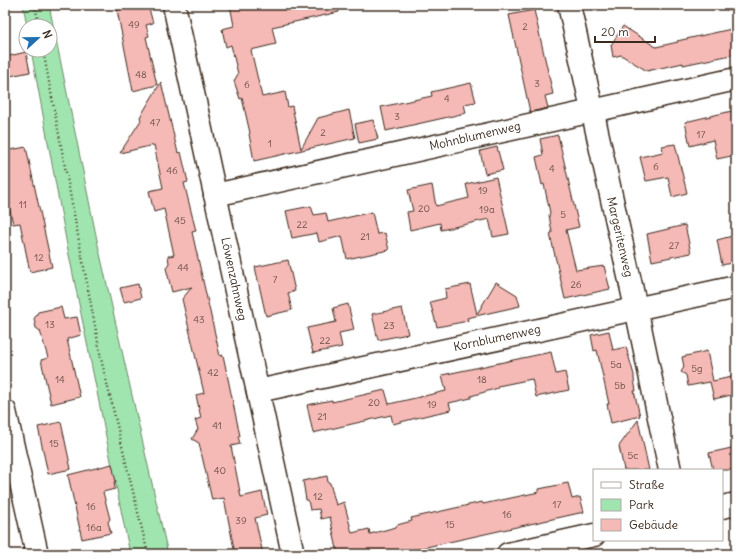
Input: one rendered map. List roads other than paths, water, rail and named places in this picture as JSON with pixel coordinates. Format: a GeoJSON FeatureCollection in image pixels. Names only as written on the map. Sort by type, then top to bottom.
{"type":"FeatureCollection","features":[{"type":"Feature","properties":{"kind":"street","name":"Löwenzahnweg"},"geometry":{"type":"LineString","coordinates":[[174,5],[293,554]]}},
{"type":"Feature","properties":{"kind":"street","name":"Margeritenweg"},"geometry":{"type":"LineString","coordinates":[[569,5],[670,469]]}},
{"type":"Feature","properties":{"kind":"street","name":"Mohnblumenweg"},"geometry":{"type":"LineString","coordinates":[[215,194],[736,79]]}},
{"type":"Feature","properties":{"kind":"street","name":"Kornblumenweg"},"geometry":{"type":"LineString","coordinates":[[258,391],[736,287]]}},
{"type":"Feature","properties":{"kind":"street"},"geometry":{"type":"LineString","coordinates":[[6,424],[37,554]]}},
{"type":"Feature","properties":{"kind":"street"},"geometry":{"type":"LineString","coordinates":[[723,507],[736,504]]}},
{"type":"Feature","properties":{"kind":"street"},"geometry":{"type":"LineString","coordinates":[[508,554],[593,535]]}}]}
